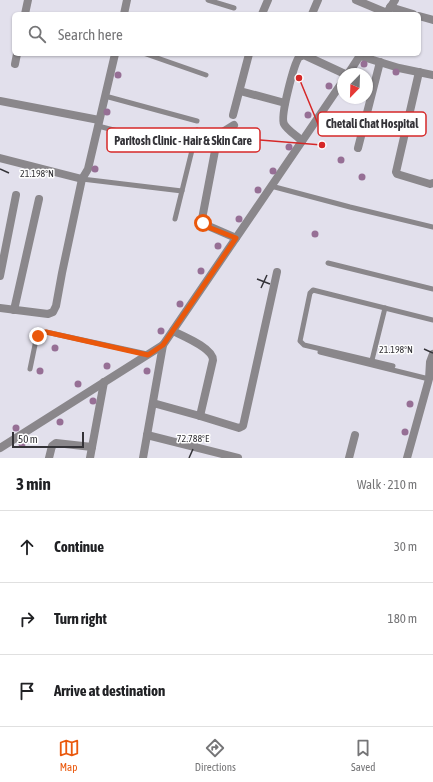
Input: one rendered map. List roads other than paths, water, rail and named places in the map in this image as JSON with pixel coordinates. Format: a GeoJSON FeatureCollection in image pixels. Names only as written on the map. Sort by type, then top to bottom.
{"type":"FeatureCollection","features":[{"type":"Feature","properties":{"kind":"street"},"geometry":{"type":"LineString","coordinates":[[25,12],[28,0]]}},
{"type":"Feature","properties":{"kind":"street"},"geometry":{"type":"LineString","coordinates":[[124,12],[126,0]]}},
{"type":"Feature","properties":{"kind":"street"},"geometry":{"type":"LineString","coordinates":[[263,12],[268,0]]}},
{"type":"Feature","properties":{"kind":"street"},"geometry":{"type":"LineString","coordinates":[[313,12],[318,0]]}},
{"type":"Feature","properties":{"kind":"street"},"geometry":{"type":"LineString","coordinates":[[356,0],[405,12]]}},
{"type":"Feature","properties":{"kind":"street"},"geometry":{"type":"LineString","coordinates":[[421,17],[433,20]]}},
{"type":"Feature","properties":{"kind":"street"},"geometry":{"type":"LineString","coordinates":[[15,64],[17,56]]}},
{"type":"Feature","properties":{"kind":"street"},"geometry":{"type":"LineString","coordinates":[[0,308],[48,314],[53,312],[56,306],[82,179],[88,169],[115,56]]}},
{"type":"Feature","properties":{"kind":"street"},"geometry":{"type":"LineString","coordinates":[[233,115],[249,56]]}},
{"type":"Feature","properties":{"kind":"street"},"geometry":{"type":"LineString","coordinates":[[301,56],[298,60],[285,103],[283,117],[284,123],[302,141]]}},
{"type":"Feature","properties":{"kind":"street"},"geometry":{"type":"LineString","coordinates":[[306,56],[337,70]]}},
{"type":"Feature","properties":{"kind":"street"},"geometry":{"type":"LineString","coordinates":[[350,68],[359,56]]}},
{"type":"Feature","properties":{"kind":"street"},"geometry":{"type":"LineString","coordinates":[[363,56],[380,62],[433,75]]}},
{"type":"Feature","properties":{"kind":"street"},"geometry":{"type":"LineString","coordinates":[[358,148],[380,62]]}},
{"type":"Feature","properties":{"kind":"street"},"geometry":{"type":"LineString","coordinates":[[419,72],[396,172],[397,174],[430,184],[433,183]]}},
{"type":"Feature","properties":{"kind":"street"},"geometry":{"type":"LineString","coordinates":[[0,448],[163,345],[337,90]]}},
{"type":"Feature","properties":{"kind":"street"},"geometry":{"type":"LineString","coordinates":[[240,91],[285,103]]}},
{"type":"Feature","properties":{"kind":"street"},"geometry":{"type":"LineString","coordinates":[[0,101],[99,123]]}},
{"type":"Feature","properties":{"kind":"street"},"geometry":{"type":"LineString","coordinates":[[234,125],[218,135],[202,219],[206,225],[236,238]]}},
{"type":"Feature","properties":{"kind":"street"},"geometry":{"type":"LineString","coordinates":[[0,158],[82,179]]}},
{"type":"Feature","properties":{"kind":"street"},"geometry":{"type":"LineString","coordinates":[[0,276],[16,195]]}},
{"type":"Feature","properties":{"kind":"street"},"geometry":{"type":"LineString","coordinates":[[14,310],[39,199]]}},
{"type":"Feature","properties":{"kind":"street"},"geometry":{"type":"LineString","coordinates":[[153,403],[239,428],[243,426],[277,272]]}},
{"type":"Feature","properties":{"kind":"street"},"geometry":{"type":"LineString","coordinates":[[173,331],[208,350],[213,356],[214,360],[200,416]]}},
{"type":"Feature","properties":{"kind":"street"},"geometry":{"type":"LineString","coordinates":[[143,458],[163,345]]}},
{"type":"Feature","properties":{"kind":"street"},"geometry":{"type":"LineString","coordinates":[[407,458],[429,379],[432,360]]}},
{"type":"Feature","properties":{"kind":"street"},"geometry":{"type":"LineString","coordinates":[[90,458],[104,382]]}},
{"type":"Feature","properties":{"kind":"street"},"geometry":{"type":"LineString","coordinates":[[147,435],[238,458]]}},
{"type":"Feature","properties":{"kind":"street"},"geometry":{"type":"LineString","coordinates":[[350,458],[355,435]]}},
{"type":"Feature","properties":{"kind":"street"},"geometry":{"type":"LineString","coordinates":[[49,458],[52,446],[56,443],[92,447]]}},
{"type":"Feature","properties":{"kind":"lane"},"geometry":{"type":"LineString","coordinates":[[208,0],[234,8]]}},
{"type":"Feature","properties":{"kind":"lane"},"geometry":{"type":"LineString","coordinates":[[152,56],[206,75]]}},
{"type":"Feature","properties":{"kind":"lane"},"geometry":{"type":"LineString","coordinates":[[105,96],[198,121]]}},
{"type":"Feature","properties":{"kind":"lane"},"geometry":{"type":"LineString","coordinates":[[99,123],[192,150]]}},
{"type":"Feature","properties":{"kind":"lane"},"geometry":{"type":"LineString","coordinates":[[175,219],[197,130]]}},
{"type":"Feature","properties":{"kind":"lane"},"geometry":{"type":"LineString","coordinates":[[82,179],[182,192]]}},
{"type":"Feature","properties":{"kind":"lane"},"geometry":{"type":"LineString","coordinates":[[272,186],[433,227]]}},
{"type":"Feature","properties":{"kind":"lane"},"geometry":{"type":"LineString","coordinates":[[328,263],[433,289]]}},
{"type":"Feature","properties":{"kind":"lane"},"geometry":{"type":"LineString","coordinates":[[393,366],[304,345],[300,342],[310,293],[313,290],[433,320]]}},
{"type":"Feature","properties":{"kind":"lane"},"geometry":{"type":"LineString","coordinates":[[372,360],[385,308]]}},
{"type":"Feature","properties":{"kind":"lane"},"geometry":{"type":"LineString","coordinates":[[30,369],[36,340],[41,333],[46,332],[148,355]]}},
{"type":"Feature","properties":{"kind":"lane"},"geometry":{"type":"LineString","coordinates":[[319,352],[429,379]]}},
{"type":"Feature","properties":{"kind":"place","name":"Chetali Chat Hospital"},"geometry":{"type":"Point","coordinates":[299,78]}},
{"type":"Feature","properties":{"kind":"place","name":"Paritosh Clinic - Hair & Skin Care"},"geometry":{"type":"Point","coordinates":[322,145]}}]}
